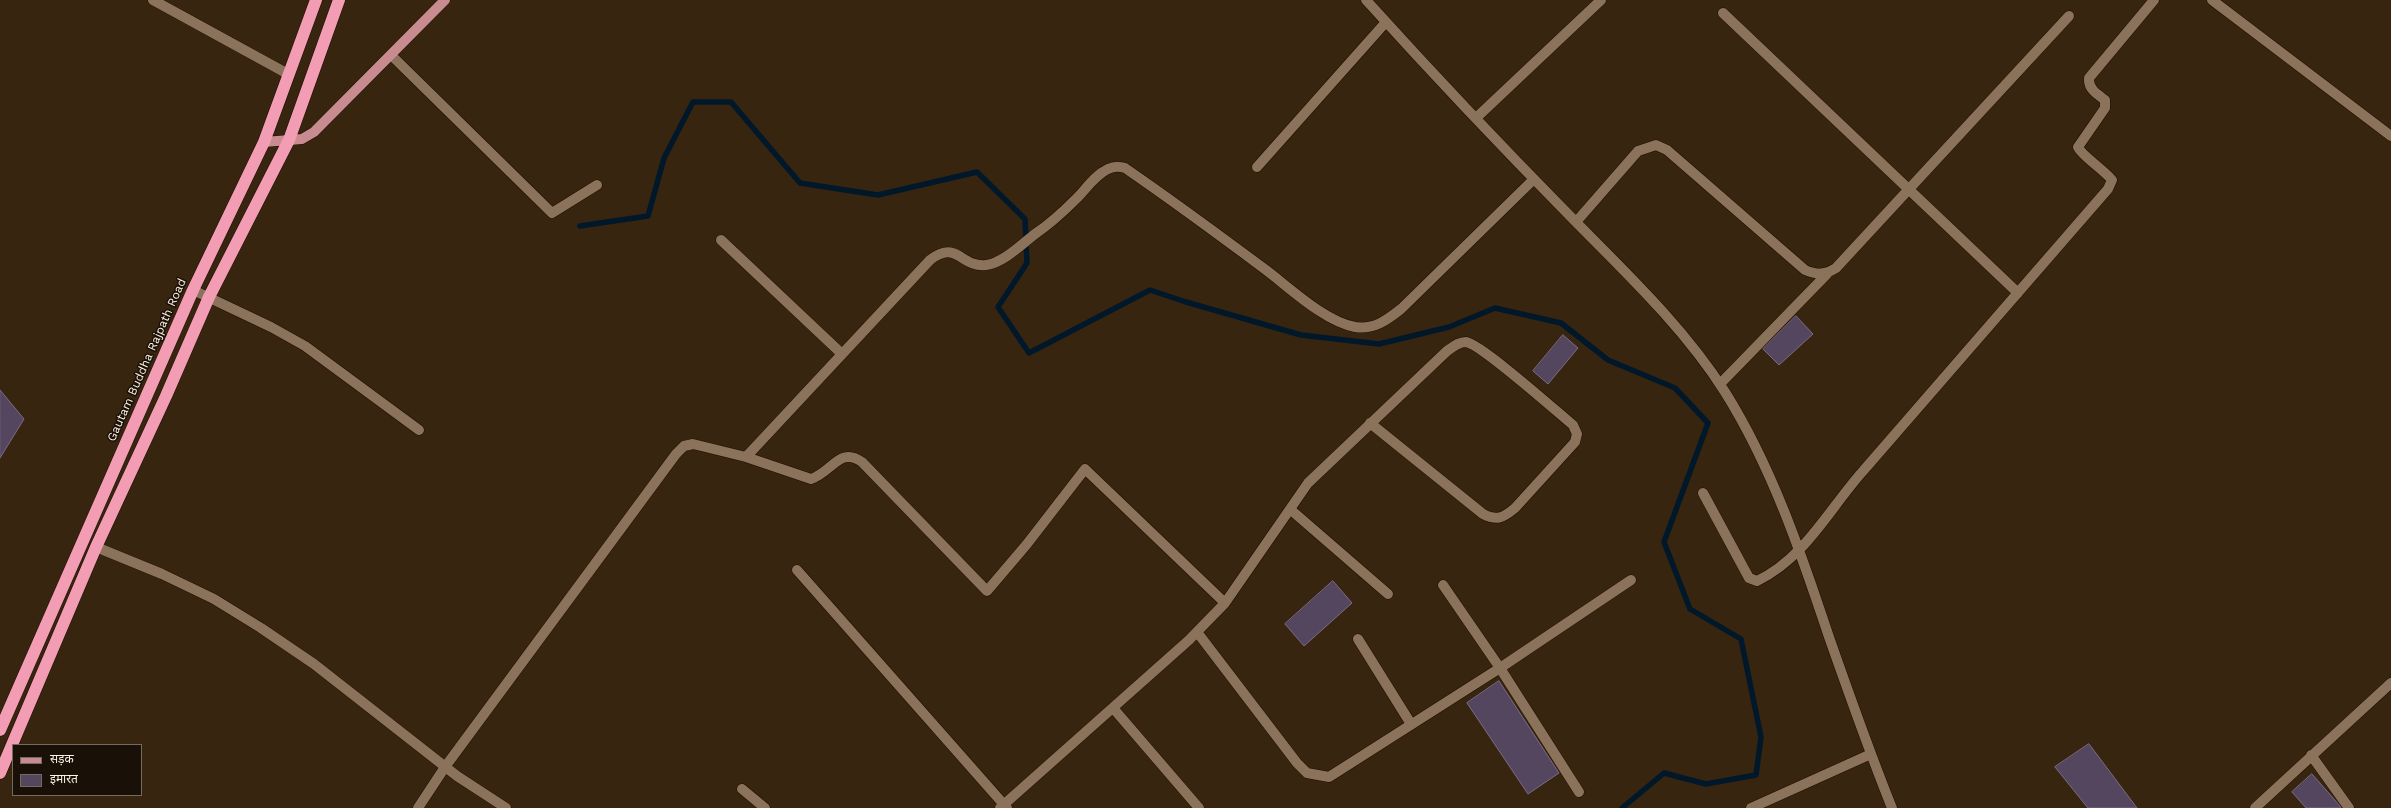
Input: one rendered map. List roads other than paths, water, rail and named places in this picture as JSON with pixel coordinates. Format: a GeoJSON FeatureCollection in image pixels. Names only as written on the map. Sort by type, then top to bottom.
{"type":"FeatureCollection","features":[{"type":"Feature","properties":{"kind":"highway","name":"Gautam Buddha Rajpath Road"},"geometry":{"type":"LineString","coordinates":[[0,730],[193,290],[264,142],[316,0]]}},
{"type":"Feature","properties":{"kind":"highway"},"geometry":{"type":"LineString","coordinates":[[12,744],[96,547],[166,396],[209,297],[289,140],[339,0]]}},
{"type":"Feature","properties":{"kind":"highway"},"geometry":{"type":"LineString","coordinates":[[0,773],[12,745]]}},
{"type":"Feature","properties":{"kind":"main road"},"geometry":{"type":"LineString","coordinates":[[264,142],[302,139],[314,132],[445,0]]}},
{"type":"Feature","properties":{"kind":"street"},"geometry":{"type":"LineString","coordinates":[[154,0],[288,74]]}},
{"type":"Feature","properties":{"kind":"street"},"geometry":{"type":"LineString","coordinates":[[1366,0],[1534,179],[1644,291],[1685,338],[1720,384],[1744,424],[1764,466],[1800,551],[1871,754],[1892,808]]}},
{"type":"Feature","properties":{"kind":"street"},"geometry":{"type":"LineString","coordinates":[[1476,118],[1602,0]]}},
{"type":"Feature","properties":{"kind":"street"},"geometry":{"type":"LineString","coordinates":[[1702,492],[1748,578],[1757,581],[1772,574],[1800,551],[1859,476],[2108,190],[2112,180],[2102,168],[2080,153],[2078,147],[2105,108],[2105,100],[2092,90],[2089,84],[2089,78],[2154,0]]}},
{"type":"Feature","properties":{"kind":"street"},"geometry":{"type":"LineString","coordinates":[[2212,0],[2391,136]]}},
{"type":"Feature","properties":{"kind":"street"},"geometry":{"type":"LineString","coordinates":[[1723,13],[2018,293]]}},
{"type":"Feature","properties":{"kind":"street"},"geometry":{"type":"LineString","coordinates":[[1720,384],[1827,274],[1836,268],[1908,188],[2069,16]]}},
{"type":"Feature","properties":{"kind":"street"},"geometry":{"type":"LineString","coordinates":[[1257,167],[1386,22]]}},
{"type":"Feature","properties":{"kind":"street"},"geometry":{"type":"LineString","coordinates":[[391,55],[552,213],[597,185]]}},
{"type":"Feature","properties":{"kind":"street"},"geometry":{"type":"LineString","coordinates":[[1576,222],[1638,151],[1656,145],[1667,150],[1805,270],[1815,274],[1827,274]]}},
{"type":"Feature","properties":{"kind":"street"},"geometry":{"type":"LineString","coordinates":[[746,457],[936,255],[949,251],[971,262],[986,265],[995,262],[1036,233],[1076,199],[1101,173],[1118,166],[1125,168],[1173,200],[1322,311],[1355,327],[1369,327],[1384,323],[1401,309],[1534,179]]}},
{"type":"Feature","properties":{"kind":"street"},"geometry":{"type":"LineString","coordinates":[[721,240],[842,354]]}},
{"type":"Feature","properties":{"kind":"street"},"geometry":{"type":"LineString","coordinates":[[193,290],[271,327],[305,346],[419,430]]}},
{"type":"Feature","properties":{"kind":"street"},"geometry":{"type":"LineString","coordinates":[[797,570],[1004,807],[1197,632],[1225,603],[1291,510],[1308,483],[1370,423],[1456,344],[1465,342],[1484,351],[1573,425],[1577,434],[1575,442],[1515,508],[1504,517],[1497,519],[1483,514],[1370,423]]}},
{"type":"Feature","properties":{"kind":"street"},"geometry":{"type":"LineString","coordinates":[[418,808],[445,767],[676,454],[684,446],[693,444],[746,457],[811,479],[819,476],[840,459],[848,456],[854,456],[862,462],[987,591],[1027,544],[1085,469],[1225,603]]}},
{"type":"Feature","properties":{"kind":"street"},"geometry":{"type":"LineString","coordinates":[[1291,510],[1388,594]]}},
{"type":"Feature","properties":{"kind":"street"},"geometry":{"type":"LineString","coordinates":[[96,547],[162,574],[214,599],[261,628],[314,664],[445,767],[490,799],[506,808]]}},
{"type":"Feature","properties":{"kind":"street"},"geometry":{"type":"LineString","coordinates":[[1197,632],[1297,763],[1307,772],[1329,777],[1500,668],[1631,580]]}},
{"type":"Feature","properties":{"kind":"street"},"geometry":{"type":"LineString","coordinates":[[1443,585],[1500,668],[1579,792]]}},
{"type":"Feature","properties":{"kind":"street"},"geometry":{"type":"LineString","coordinates":[[1358,640],[1411,724]]}},
{"type":"Feature","properties":{"kind":"street"},"geometry":{"type":"LineString","coordinates":[[2254,808],[2391,683]]}},
{"type":"Feature","properties":{"kind":"street"},"geometry":{"type":"LineString","coordinates":[[1113,708],[1199,808]]}},
{"type":"Feature","properties":{"kind":"street"},"geometry":{"type":"LineString","coordinates":[[1751,808],[1871,754]]}},
{"type":"Feature","properties":{"kind":"street"},"geometry":{"type":"LineString","coordinates":[[2311,756],[2349,808]]}},
{"type":"Feature","properties":{"kind":"street"},"geometry":{"type":"LineString","coordinates":[[742,789],[765,808]]}},
{"type":"Feature","properties":{"kind":"waterway"},"geometry":{"type":"LineString","coordinates":[[580,226],[648,216],[664,158],[693,102],[731,102],[800,183],[878,195],[977,172],[1025,219],[1027,263],[998,307],[1029,353],[1150,290],[1186,302],[1301,335],[1379,344],[1449,327],[1495,308],[1561,323],[1608,360],[1675,388],[1708,423],[1664,542],[1690,609],[1741,639],[1761,737],[1756,775],[1706,784],[1664,773],[1622,808]]}}]}
